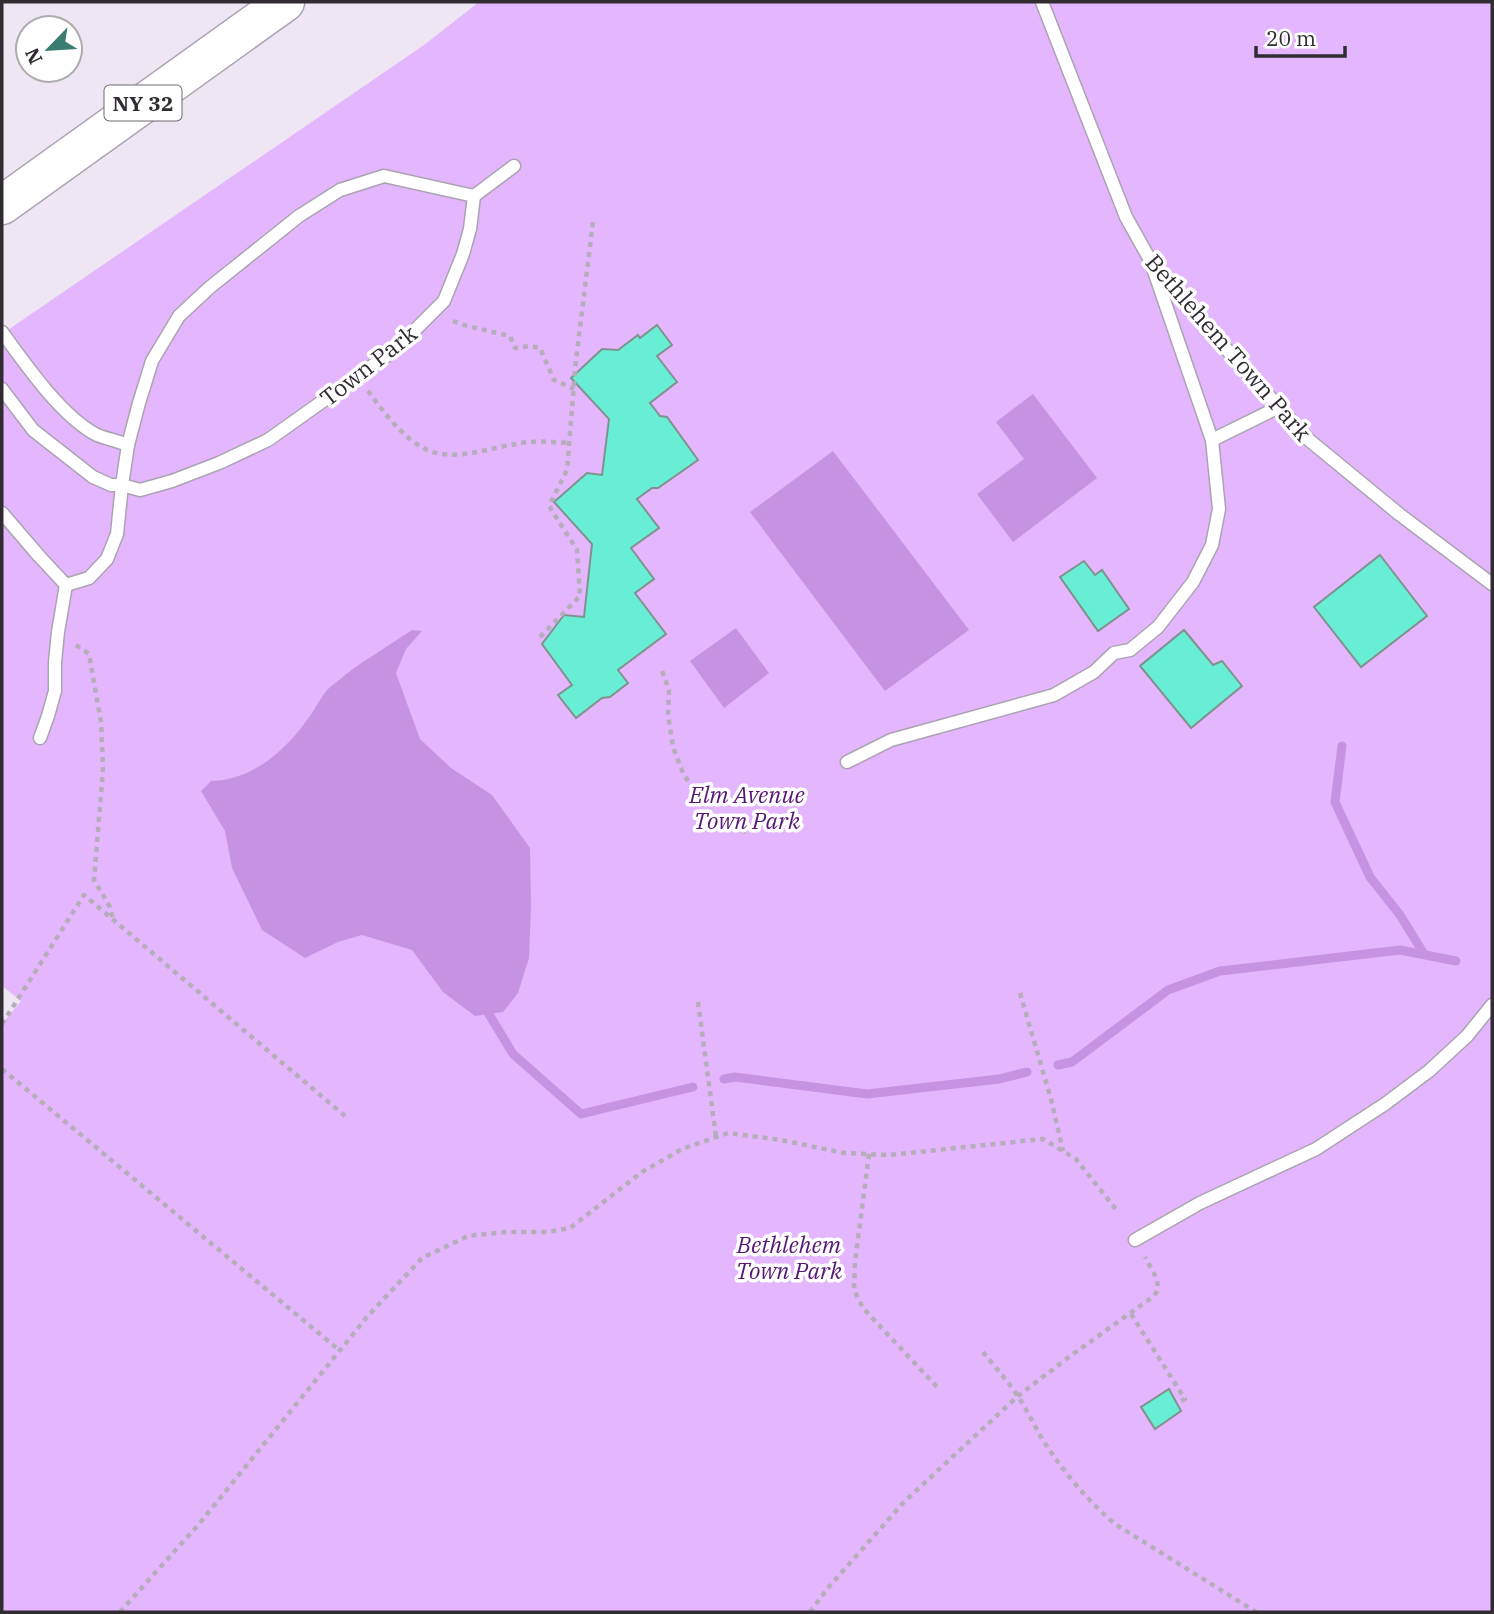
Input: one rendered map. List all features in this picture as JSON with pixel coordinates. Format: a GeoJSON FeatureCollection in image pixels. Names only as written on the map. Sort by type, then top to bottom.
{"type":"FeatureCollection","features":[{"type":"Feature","properties":{"kind":"main road","name":"NY 32"},"geometry":{"type":"LineString","coordinates":[[2,205],[285,2]]}},
{"type":"Feature","properties":{"kind":"lane","name":"Bethlehem Town Park"},"geometry":{"type":"LineString","coordinates":[[1042,2],[1126,217],[1149,258],[1188,307],[1308,440],[1399,514],[1492,584]]}},
{"type":"Feature","properties":{"kind":"lane"},"geometry":{"type":"LineString","coordinates":[[66,584],[89,578],[107,559],[117,534],[128,444],[152,361],[179,316],[299,216],[340,190],[384,176],[474,197],[514,166]]}},
{"type":"Feature","properties":{"kind":"lane","name":"Town Park"},"geometry":{"type":"LineString","coordinates":[[2,389],[33,430],[93,477],[111,485],[139,490],[219,463],[268,440],[396,349],[444,301],[463,254],[470,229],[474,197]]}},
{"type":"Feature","properties":{"kind":"lane"},"geometry":{"type":"LineString","coordinates":[[847,762],[891,740],[1054,695],[1094,672],[1114,653],[1130,650],[1158,626],[1193,582],[1212,545],[1219,509],[1212,440],[1149,258]]}},
{"type":"Feature","properties":{"kind":"lane"},"geometry":{"type":"LineString","coordinates":[[2,332],[45,389],[74,418],[97,435],[128,444]]}},
{"type":"Feature","properties":{"kind":"lane"},"geometry":{"type":"LineString","coordinates":[[1212,440],[1279,407]]}},
{"type":"Feature","properties":{"kind":"lane"},"geometry":{"type":"LineString","coordinates":[[2,513],[66,584]]}},
{"type":"Feature","properties":{"kind":"lane"},"geometry":{"type":"LineString","coordinates":[[40,738],[55,691],[58,632],[66,584]]}},
{"type":"Feature","properties":{"kind":"lane"},"geometry":{"type":"LineString","coordinates":[[1138,1245],[1200,1203],[1316,1149],[1385,1104],[1429,1071],[1467,1036],[1492,1005]]}},
{"type":"Feature","properties":{"kind":"path"},"geometry":{"type":"LineString","coordinates":[[540,637],[580,596],[577,551],[549,506],[567,470],[576,360],[593,222]]}},
{"type":"Feature","properties":{"kind":"path"},"geometry":{"type":"LineString","coordinates":[[432,313],[467,326],[510,336],[515,348],[540,348],[554,380],[574,389]]}},
{"type":"Feature","properties":{"kind":"path"},"geometry":{"type":"LineString","coordinates":[[357,377],[405,435],[430,451],[453,455],[517,443],[570,443]]}},
{"type":"Feature","properties":{"kind":"path"},"geometry":{"type":"LineString","coordinates":[[58,632],[89,654],[96,688],[103,769],[94,880],[110,907],[113,920]]}},
{"type":"Feature","properties":{"kind":"path"},"geometry":{"type":"LineString","coordinates":[[663,671],[669,690],[668,715],[673,747],[683,773],[700,800],[715,817],[730,828],[747,832]]}},
{"type":"Feature","properties":{"kind":"path"},"geometry":{"type":"LineString","coordinates":[[2,1024],[84,895],[345,1116]]}},
{"type":"Feature","properties":{"kind":"path"},"geometry":{"type":"LineString","coordinates":[[1020,993],[1051,1099],[1063,1152]]}},
{"type":"Feature","properties":{"kind":"path"},"geometry":{"type":"LineString","coordinates":[[698,1002],[716,1137]]}},
{"type":"Feature","properties":{"kind":"path"},"geometry":{"type":"LineString","coordinates":[[2,1069],[340,1350]]}},
{"type":"Feature","properties":{"kind":"path"},"geometry":{"type":"LineString","coordinates":[[120,1612],[199,1524],[367,1317],[422,1258],[468,1236],[548,1232],[570,1228],[642,1172],[682,1149],[728,1133],[781,1140],[844,1153],[889,1156],[1043,1139],[1076,1159],[1118,1212]]}},
{"type":"Feature","properties":{"kind":"path"},"geometry":{"type":"LineString","coordinates":[[869,1154],[854,1290],[863,1308],[937,1387]]}},
{"type":"Feature","properties":{"kind":"path"},"geometry":{"type":"LineString","coordinates":[[810,1612],[904,1502],[1018,1396],[1131,1314],[1158,1291],[1157,1280],[1138,1245]]}},
{"type":"Feature","properties":{"kind":"path"},"geometry":{"type":"LineString","coordinates":[[1131,1314],[1185,1399],[1177,1403]]}},
{"type":"Feature","properties":{"kind":"path"},"geometry":{"type":"LineString","coordinates":[[983,1352],[1018,1396],[1056,1458],[1081,1491],[1100,1510],[1115,1524],[1256,1612]]}},
{"type":"Feature","properties":{"kind":"green space","name":"Elm Avenue Town Park"},"geometry":{"type":"Polygon","coordinates":[[[479,2],[1492,2],[1492,1612],[2,1612],[2,1024],[21,1001],[2,986],[2,334],[424,45],[479,2]]]}},
{"type":"Feature","properties":{"kind":"shaded area"},"geometry":{"type":"Polygon","coordinates":[[[1033,394],[1097,478],[1013,542],[977,494],[1024,459],[996,422],[1033,394]]]}},
{"type":"Feature","properties":{"kind":"shaded area"},"geometry":{"type":"Polygon","coordinates":[[[833,451],[969,630],[885,691],[750,512],[833,451]]]}},
{"type":"Feature","properties":{"kind":"shaded area"},"geometry":{"type":"Polygon","coordinates":[[[736,628],[769,673],[724,708],[690,661],[736,628]]]}},
{"type":"Feature","properties":{"kind":"shaded area"},"geometry":{"type":"Polygon","coordinates":[[[412,630],[422,631],[406,649],[396,673],[420,739],[451,768],[492,795],[530,848],[529,958],[518,993],[503,1012],[475,1016],[443,992],[412,950],[362,935],[338,942],[305,958],[262,930],[232,868],[225,831],[201,791],[211,781],[240,776],[266,762],[298,732],[330,687],[412,630]]]}},
{"type":"Feature","properties":{"kind":"building"},"geometry":{"type":"Polygon","coordinates":[[[657,325],[672,345],[657,356],[677,382],[650,403],[660,416],[667,417],[698,460],[637,499],[659,528],[631,548],[654,579],[635,593],[666,634],[618,670],[628,683],[576,718],[558,695],[572,685],[542,644],[564,615],[584,617],[592,544],[554,502],[587,473],[602,475],[609,419],[571,378],[602,349],[618,350],[657,325]]]}},
{"type":"Feature","properties":{"kind":"building"},"geometry":{"type":"Polygon","coordinates":[[[1380,555],[1427,616],[1361,667],[1314,607],[1380,555]]]}},
{"type":"Feature","properties":{"kind":"building"},"geometry":{"type":"Polygon","coordinates":[[[1084,561],[1095,575],[1102,570],[1129,609],[1098,631],[1060,577],[1084,561]]]}},
{"type":"Feature","properties":{"kind":"building"},"geometry":{"type":"Polygon","coordinates":[[[1184,630],[1213,665],[1222,661],[1242,686],[1191,728],[1140,666],[1184,630]]]}},
{"type":"Feature","properties":{"kind":"building"},"geometry":{"type":"Polygon","coordinates":[[[1169,1389],[1181,1411],[1155,1429],[1141,1407],[1169,1389]]]}},
{"type":"Feature","properties":{"kind":"waterway"},"geometry":{"type":"LineString","coordinates":[[1342,746],[1335,802],[1370,877],[1400,915],[1424,954]]}},
{"type":"Feature","properties":{"kind":"waterway"},"geometry":{"type":"LineString","coordinates":[[1058,1065],[1072,1062],[1168,990],[1220,971],[1400,950],[1456,961]]}},
{"type":"Feature","properties":{"kind":"waterway"},"geometry":{"type":"LineString","coordinates":[[484,1006],[513,1054],[581,1114],[693,1087]]}},
{"type":"Feature","properties":{"kind":"waterway"},"geometry":{"type":"LineString","coordinates":[[724,1079],[735,1077],[867,1094],[999,1079],[1027,1072]]}}]}
